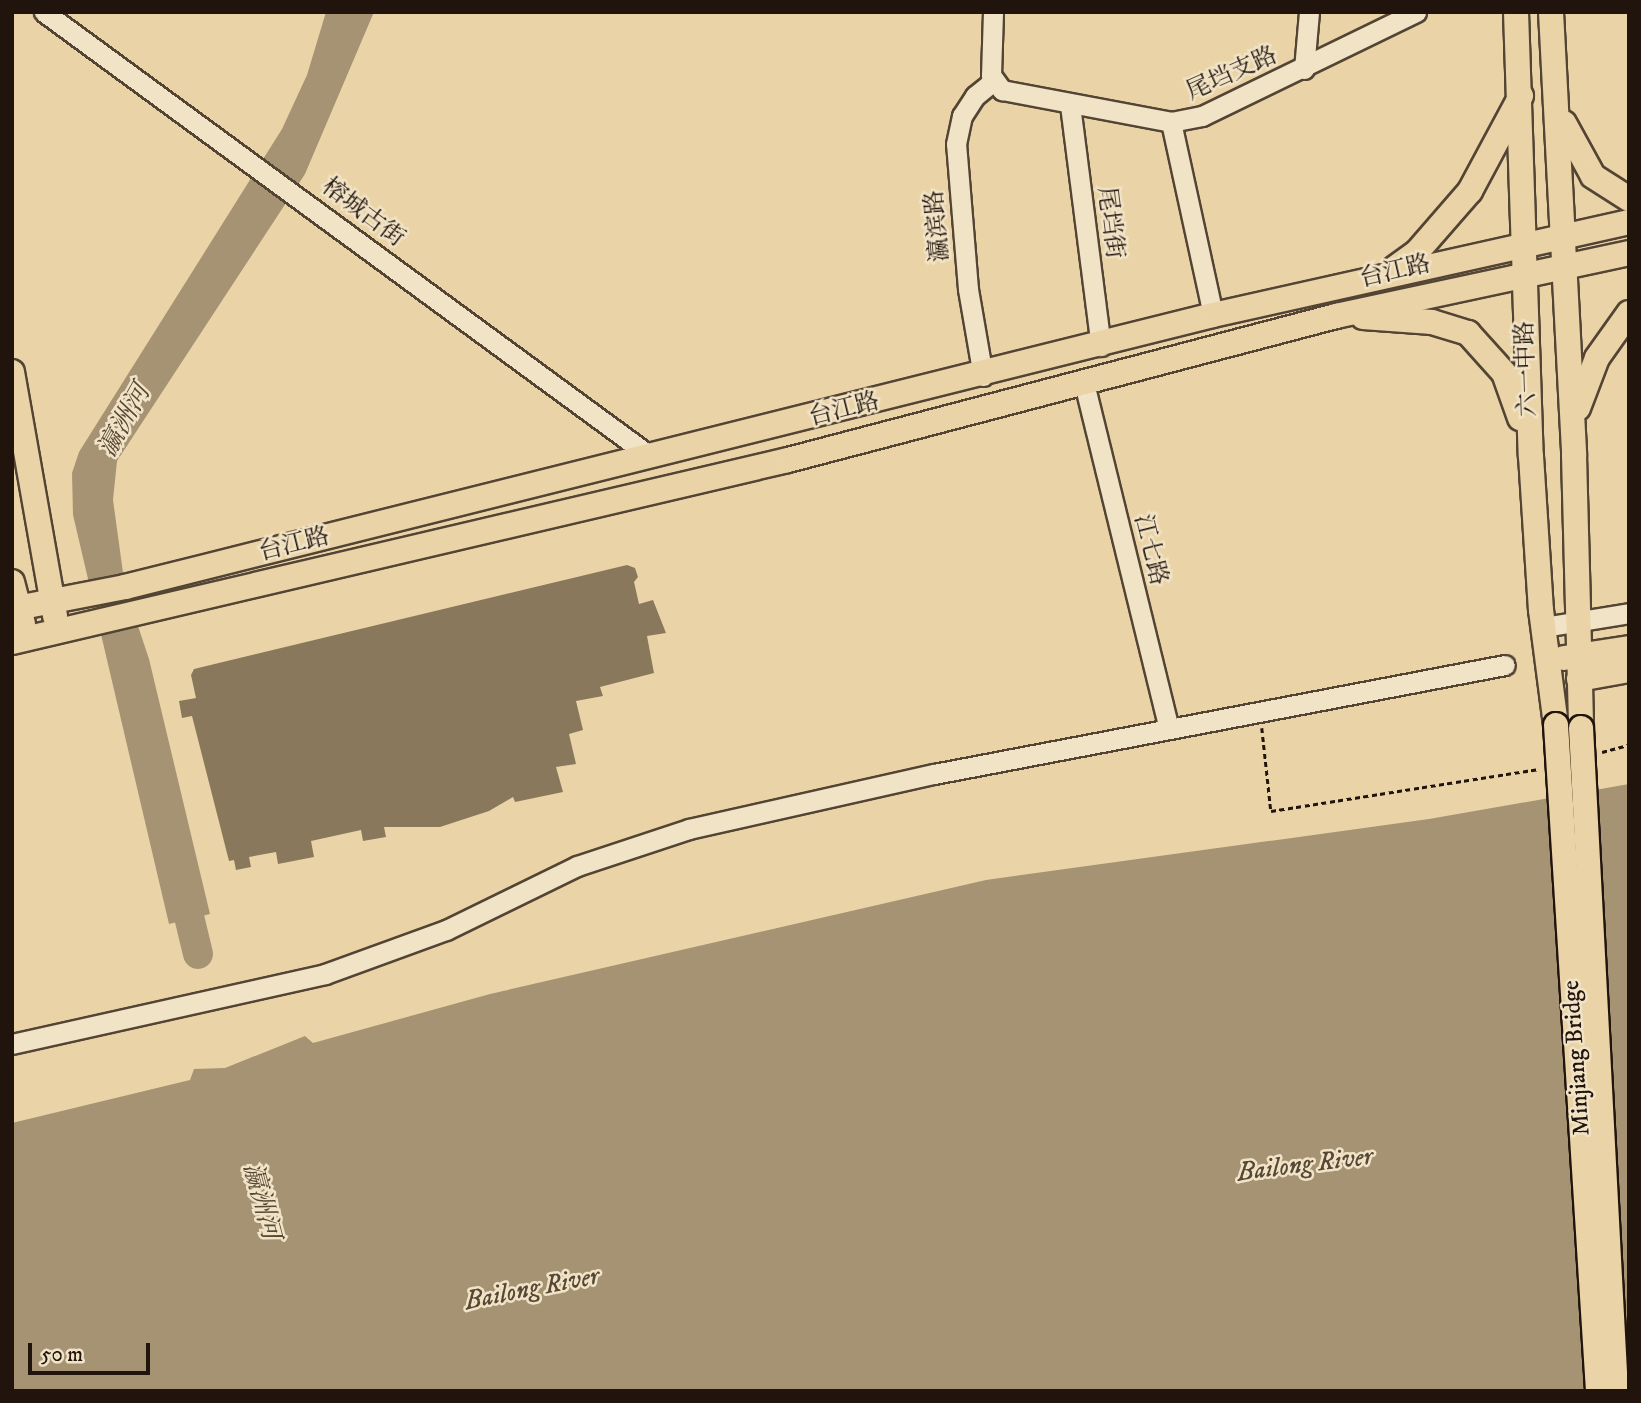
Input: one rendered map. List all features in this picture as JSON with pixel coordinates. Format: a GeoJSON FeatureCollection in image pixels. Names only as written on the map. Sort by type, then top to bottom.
{"type":"FeatureCollection","features":[{"type":"Feature","properties":{"kind":"main road","name":"六一中路"},"geometry":{"type":"LineString","coordinates":[[1516,12],[1521,96],[1531,456],[1543,627],[1556,725]]}},
{"type":"Feature","properties":{"kind":"main road","name":"六一中路"},"geometry":{"type":"LineString","coordinates":[[1551,12],[1565,236],[1579,667]]}},
{"type":"Feature","properties":{"kind":"main road"},"geometry":{"type":"LineString","coordinates":[[1372,278],[1417,252],[1470,191],[1521,96]]}},
{"type":"Feature","properties":{"kind":"main road"},"geometry":{"type":"LineString","coordinates":[[1556,98],[1581,161],[1600,182],[1629,199]]}},
{"type":"Feature","properties":{"kind":"main road","name":"台江路"},"geometry":{"type":"LineString","coordinates":[[51,601],[125,587],[983,376],[1213,315],[1524,243],[1629,222]]}},
{"type":"Feature","properties":{"kind":"main road","name":"台江路"},"geometry":{"type":"LineString","coordinates":[[59,632],[132,617],[441,538],[788,460],[1336,316],[1524,272],[1629,253]]}},
{"type":"Feature","properties":{"kind":"main road"},"geometry":{"type":"LineString","coordinates":[[1574,454],[1580,395],[1597,358],[1629,313]]}},
{"type":"Feature","properties":{"kind":"main road"},"geometry":{"type":"LineString","coordinates":[[1336,316],[1432,323],[1468,333],[1504,373],[1531,456]]}},
{"type":"Feature","properties":{"kind":"main road"},"geometry":{"type":"LineString","coordinates":[[12,372],[51,601],[59,632],[19,640],[12,582]]}},
{"type":"Feature","properties":{"kind":"main road"},"geometry":{"type":"LineString","coordinates":[[15,609],[51,601]]}},
{"type":"Feature","properties":{"kind":"main road"},"geometry":{"type":"LineString","coordinates":[[1579,667],[1629,648]]}},
{"type":"Feature","properties":{"kind":"main road"},"geometry":{"type":"LineString","coordinates":[[1548,661],[1579,667],[1629,670]]}},
{"type":"Feature","properties":{"kind":"main road","name":"Minjiang Bridge"},"geometry":{"type":"LineString","coordinates":[[1579,667],[1616,1391]]}},
{"type":"Feature","properties":{"kind":"main road","name":"Minjiang Bridge"},"geometry":{"type":"LineString","coordinates":[[1556,725],[1598,1391]]}},
{"type":"Feature","properties":{"kind":"street","name":"榕城古街"},"geometry":{"type":"LineString","coordinates":[[44,12],[650,456]]}},
{"type":"Feature","properties":{"kind":"street"},"geometry":{"type":"LineString","coordinates":[[992,82],[993,12]]}},
{"type":"Feature","properties":{"kind":"street"},"geometry":{"type":"LineString","coordinates":[[1304,69],[1309,12]]}},
{"type":"Feature","properties":{"kind":"street","name":"尾垱支路"},"geometry":{"type":"LineString","coordinates":[[992,82],[1013,94],[1171,122],[1202,116],[1304,69],[1416,12]]}},
{"type":"Feature","properties":{"kind":"street","name":"瀛滨路"},"geometry":{"type":"LineString","coordinates":[[983,376],[968,289],[956,144],[962,116],[992,82]]}},
{"type":"Feature","properties":{"kind":"street","name":"尾垱街"},"geometry":{"type":"LineString","coordinates":[[1070,105],[1101,346]]}},
{"type":"Feature","properties":{"kind":"street"},"geometry":{"type":"LineString","coordinates":[[1171,122],[1213,315]]}},
{"type":"Feature","properties":{"kind":"street","name":"江七路"},"geometry":{"type":"LineString","coordinates":[[1084,383],[1169,729]]}},
{"type":"Feature","properties":{"kind":"street"},"geometry":{"type":"LineString","coordinates":[[1543,627],[1576,610],[1629,613]]}},
{"type":"Feature","properties":{"kind":"street"},"geometry":{"type":"LineString","coordinates":[[12,1044],[325,974],[446,930],[577,866],[689,829],[934,774],[1505,665]]}},
{"type":"Feature","properties":{"kind":"path"},"geometry":{"type":"LineString","coordinates":[[1261,713],[1271,811],[1544,768]]}},
{"type":"Feature","properties":{"kind":"path"},"geometry":{"type":"LineString","coordinates":[[1592,755],[1629,745]]}},
{"type":"Feature","properties":{"kind":"water"},"geometry":{"type":"Polygon","coordinates":[[[326,12],[374,12],[305,174],[117,461],[113,500],[125,587],[149,659],[210,914],[169,924],[73,515],[72,473],[79,452],[282,129],[307,75],[326,12]]]}},
{"type":"Feature","properties":{"kind":"water","name":"Bailong River"},"geometry":{"type":"Polygon","coordinates":[[[1629,784],[1629,1391],[12,1391],[12,1123],[190,1080],[194,1069],[225,1068],[305,1036],[313,1043],[490,994],[986,880],[1429,819],[1629,784]]]}},
{"type":"Feature","properties":{"kind":"building"},"geometry":{"type":"Polygon","coordinates":[[[627,565],[635,568],[638,577],[634,582],[639,604],[653,600],[666,633],[647,636],[654,673],[600,687],[603,696],[576,701],[583,730],[569,734],[576,764],[556,767],[563,792],[515,802],[513,797],[489,811],[440,827],[384,827],[386,837],[363,841],[361,830],[311,841],[314,857],[278,864],[276,852],[249,857],[251,867],[236,870],[234,860],[229,861],[192,716],[182,718],[179,701],[196,698],[191,675],[194,669],[627,565]]]}},
{"type":"Feature","properties":{"kind":"waterway","name":"瀛洲河"},"geometry":{"type":"LineString","coordinates":[[180,879],[198,954]]}}]}
